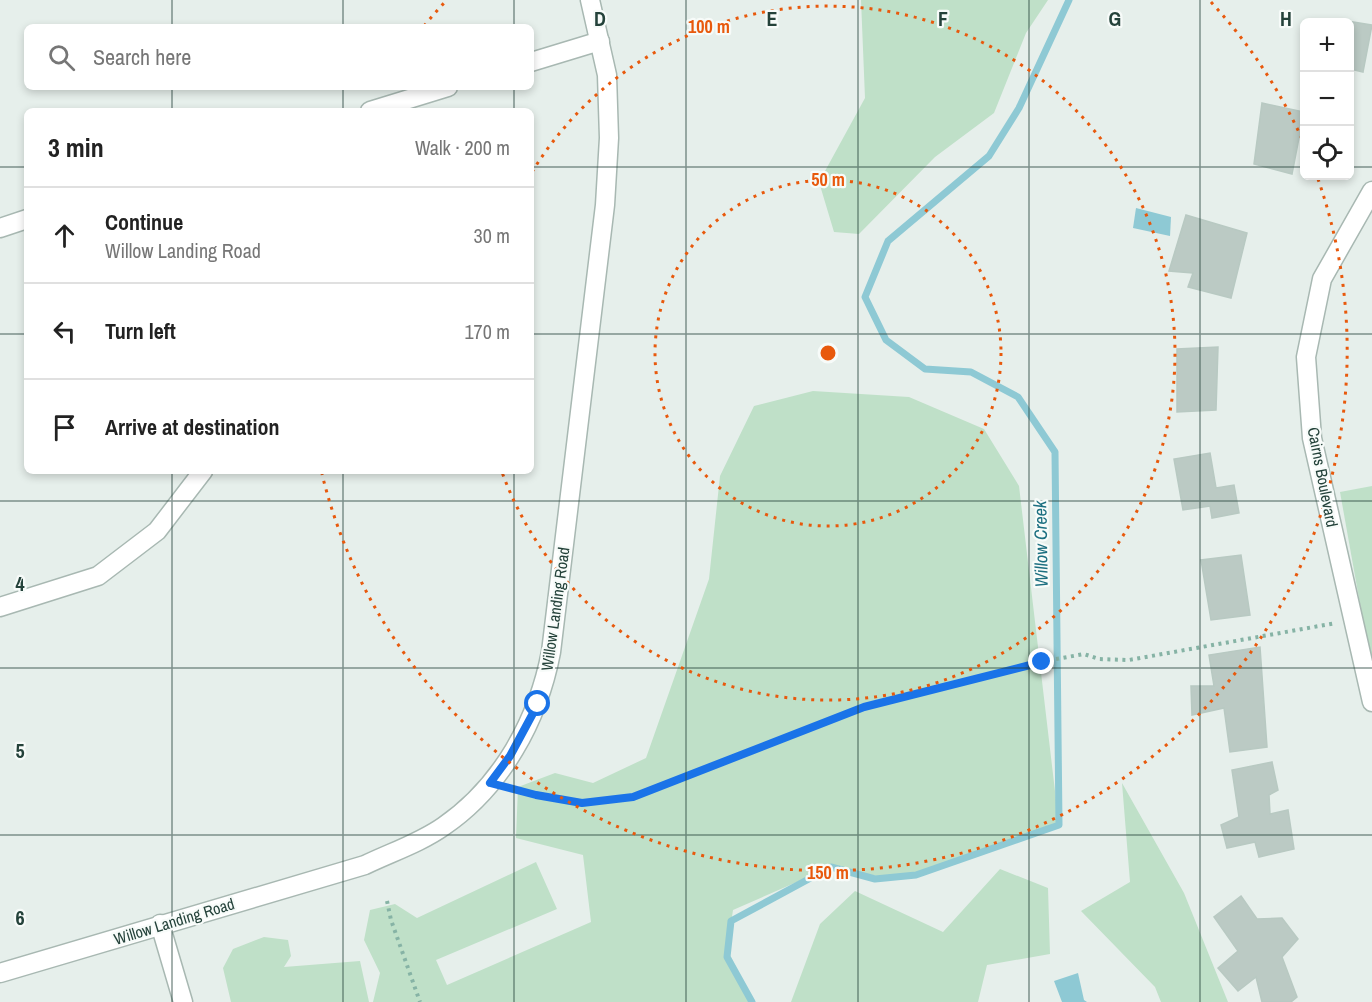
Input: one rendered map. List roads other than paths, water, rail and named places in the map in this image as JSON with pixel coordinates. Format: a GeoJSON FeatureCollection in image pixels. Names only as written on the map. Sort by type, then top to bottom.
{"type":"FeatureCollection","features":[{"type":"Feature","properties":{"kind":"street","name":"Willow Landing Road"},"geometry":{"type":"LineString","coordinates":[[0,974],[160,924],[365,865],[417,842],[445,825],[490,783],[510,756],[538,704],[551,652],[606,194],[610,105],[591,0]]}},
{"type":"Feature","properties":{"kind":"street"},"geometry":{"type":"LineString","coordinates":[[534,61],[600,41]]}},
{"type":"Feature","properties":{"kind":"street"},"geometry":{"type":"LineString","coordinates":[[380,108],[438,90]]}},
{"type":"Feature","properties":{"kind":"street","name":"Cairns Boulevard"},"geometry":{"type":"LineString","coordinates":[[1372,191],[1322,279],[1306,357],[1312,438],[1372,702]]}},
{"type":"Feature","properties":{"kind":"street"},"geometry":{"type":"LineString","coordinates":[[0,228],[24,220]]}},
{"type":"Feature","properties":{"kind":"street"},"geometry":{"type":"LineString","coordinates":[[0,607],[98,576],[157,531],[201,474]]}},
{"type":"Feature","properties":{"kind":"street"},"geometry":{"type":"LineString","coordinates":[[160,924],[183,1002]]}},
{"type":"Feature","properties":{"kind":"water"},"geometry":{"type":"Polygon","coordinates":[[[1136,208],[1171,217],[1170,236],[1133,228],[1136,208]]]}},
{"type":"Feature","properties":{"kind":"water"},"geometry":{"type":"Polygon","coordinates":[[[1078,973],[1084,1000],[1087,1002],[1062,1002],[1054,981],[1078,973]]]}},
{"type":"Feature","properties":{"kind":"waterway","name":"Willow Creek"},"geometry":{"type":"LineString","coordinates":[[752,1002],[727,957],[731,921],[831,867],[875,879],[916,875],[1059,825],[1055,452],[1018,397],[971,372],[925,369],[886,340],[865,297],[888,241],[989,156],[1019,108],[1069,0]]}}]}
